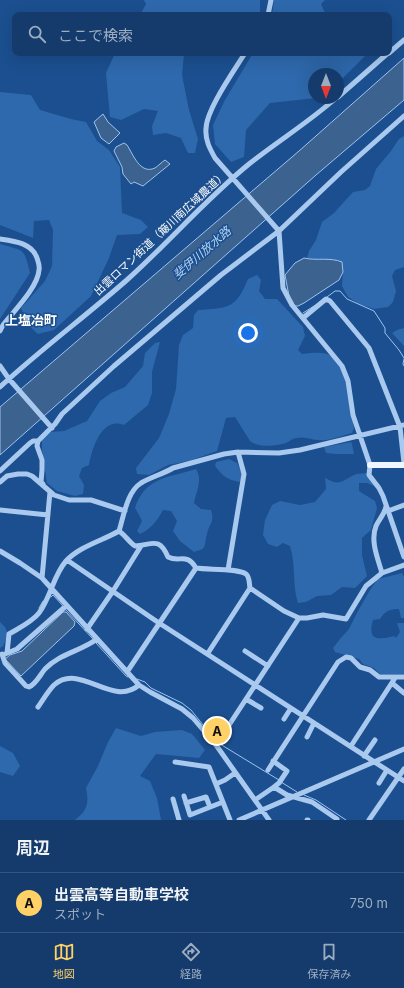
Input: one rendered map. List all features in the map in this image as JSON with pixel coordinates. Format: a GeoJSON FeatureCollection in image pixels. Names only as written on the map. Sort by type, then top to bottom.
{"type":"FeatureCollection","features":[{"type":"Feature","properties":{"kind":"main road"},"geometry":{"type":"LineString","coordinates":[[370,465],[404,464]]}},
{"type":"Feature","properties":{"kind":"street"},"geometry":{"type":"LineString","coordinates":[[269,12],[271,0]]}},
{"type":"Feature","properties":{"kind":"street","name":"出雲ロマン街道（簸川南広域農道）"},"geometry":{"type":"LineString","coordinates":[[392,50],[404,40]]}},
{"type":"Feature","properties":{"kind":"street"},"geometry":{"type":"LineString","coordinates":[[243,56],[212,108],[206,128],[206,138],[215,158],[279,231],[283,288],[292,306],[342,366],[348,381],[353,415],[370,465],[368,470],[369,475],[379,488],[404,557]]}},
{"type":"Feature","properties":{"kind":"street","name":"出雲ロマン街道（簸川南広域農道）"},"geometry":{"type":"LineString","coordinates":[[344,91],[385,56]]}},
{"type":"Feature","properties":{"kind":"street","name":"出雲ロマン街道（簸川南広域農道）"},"geometry":{"type":"LineString","coordinates":[[0,387],[129,278],[214,194],[250,164],[314,117],[329,104]]}},
{"type":"Feature","properties":{"kind":"street"},"geometry":{"type":"LineString","coordinates":[[0,471],[30,443],[38,440],[52,428],[62,414],[114,366],[220,275],[279,231],[341,172],[404,116]]}},
{"type":"Feature","properties":{"kind":"street"},"geometry":{"type":"LineString","coordinates":[[0,239],[25,244],[36,254],[40,270],[32,289],[3,325],[0,331]]}},
{"type":"Feature","properties":{"kind":"street"},"geometry":{"type":"LineString","coordinates":[[303,318],[326,298],[369,348],[402,426],[404,464]]}},
{"type":"Feature","properties":{"kind":"street"},"geometry":{"type":"LineString","coordinates":[[0,366],[9,379],[52,428]]}},
{"type":"Feature","properties":{"kind":"street"},"geometry":{"type":"LineString","coordinates":[[97,639],[85,647],[66,655],[46,668],[29,687],[26,686],[5,663],[3,654],[9,634],[39,613],[55,580],[67,560],[77,551],[119,531],[131,492],[141,483],[173,468],[212,457],[238,452],[286,452],[300,450],[361,437],[402,426]]}},
{"type":"Feature","properties":{"kind":"street"},"geometry":{"type":"LineString","coordinates":[[38,440],[36,446],[42,465],[41,482],[44,486]]}},
{"type":"Feature","properties":{"kind":"street"},"geometry":{"type":"LineString","coordinates":[[228,570],[244,474],[238,452]]}},
{"type":"Feature","properties":{"kind":"street"},"geometry":{"type":"LineString","coordinates":[[0,482],[7,476],[27,474],[32,476],[50,492],[69,500],[91,500],[125,511]]}},
{"type":"Feature","properties":{"kind":"street"},"geometry":{"type":"LineString","coordinates":[[42,578],[50,492]]}},
{"type":"Feature","properties":{"kind":"street"},"geometry":{"type":"LineString","coordinates":[[387,508],[404,505]]}},
{"type":"Feature","properties":{"kind":"street"},"geometry":{"type":"LineString","coordinates":[[382,573],[374,545],[375,532],[376,526],[387,508]]}},
{"type":"Feature","properties":{"kind":"street"},"geometry":{"type":"LineString","coordinates":[[0,510],[48,515]]}},
{"type":"Feature","properties":{"kind":"street"},"geometry":{"type":"LineString","coordinates":[[119,531],[126,536],[130,543],[135,546],[141,546],[153,542],[159,544],[168,557],[172,559],[186,558],[192,561],[196,568]]}},
{"type":"Feature","properties":{"kind":"street"},"geometry":{"type":"LineString","coordinates":[[87,629],[141,546]]}},
{"type":"Feature","properties":{"kind":"street"},"geometry":{"type":"LineString","coordinates":[[0,551],[42,578],[139,685],[188,712],[216,745],[269,820]]}},
{"type":"Feature","properties":{"kind":"street"},"geometry":{"type":"LineString","coordinates":[[67,560],[159,623],[208,653],[404,781]]}},
{"type":"Feature","properties":{"kind":"street"},"geometry":{"type":"LineString","coordinates":[[250,588],[284,611],[299,618],[323,615],[346,619],[366,586],[382,573],[404,565]]}},
{"type":"Feature","properties":{"kind":"street"},"geometry":{"type":"LineString","coordinates":[[196,568],[239,571],[246,574],[250,588],[208,653]]}},
{"type":"Feature","properties":{"kind":"street"},"geometry":{"type":"LineString","coordinates":[[127,672],[196,568]]}},
{"type":"Feature","properties":{"kind":"street"},"geometry":{"type":"LineString","coordinates":[[3,654],[18,649],[66,606]]}},
{"type":"Feature","properties":{"kind":"street"},"geometry":{"type":"LineString","coordinates":[[216,745],[299,618]]}},
{"type":"Feature","properties":{"kind":"street"},"geometry":{"type":"LineString","coordinates":[[245,651],[268,666]]}},
{"type":"Feature","properties":{"kind":"street"},"geometry":{"type":"LineString","coordinates":[[268,770],[338,662],[346,657],[351,658],[360,667],[370,670],[379,677],[404,677]]}},
{"type":"Feature","properties":{"kind":"street"},"geometry":{"type":"LineString","coordinates":[[38,707],[54,685],[66,678],[83,680],[118,692],[136,688],[139,685]]}},
{"type":"Feature","properties":{"kind":"street"},"geometry":{"type":"LineString","coordinates":[[351,746],[395,678]]}},
{"type":"Feature","properties":{"kind":"street"},"geometry":{"type":"LineString","coordinates":[[392,683],[404,693]]}},
{"type":"Feature","properties":{"kind":"street"},"geometry":{"type":"LineString","coordinates":[[246,699],[261,708]]}},
{"type":"Feature","properties":{"kind":"street"},"geometry":{"type":"LineString","coordinates":[[284,719],[291,708]]}},
{"type":"Feature","properties":{"kind":"street"},"geometry":{"type":"LineString","coordinates":[[306,737],[314,723]]}},
{"type":"Feature","properties":{"kind":"street"},"geometry":{"type":"LineString","coordinates":[[364,756],[375,740]]}},
{"type":"Feature","properties":{"kind":"street"},"geometry":{"type":"LineString","coordinates":[[239,820],[404,749]]}},
{"type":"Feature","properties":{"kind":"street"},"geometry":{"type":"LineString","coordinates":[[255,800],[279,783],[287,771],[273,761]]}},
{"type":"Feature","properties":{"kind":"street"},"geometry":{"type":"LineString","coordinates":[[175,762],[209,767],[230,820]]}},
{"type":"Feature","properties":{"kind":"street"},"geometry":{"type":"LineString","coordinates":[[369,820],[404,769]]}},
{"type":"Feature","properties":{"kind":"street"},"geometry":{"type":"LineString","coordinates":[[379,783],[387,770]]}},
{"type":"Feature","properties":{"kind":"street"},"geometry":{"type":"LineString","coordinates":[[216,784],[236,773]]}},
{"type":"Feature","properties":{"kind":"street"},"geometry":{"type":"LineString","coordinates":[[274,787],[287,795],[312,802],[337,820]]}},
{"type":"Feature","properties":{"kind":"street"},"geometry":{"type":"LineString","coordinates":[[184,796],[190,814],[223,802]]}},
{"type":"Feature","properties":{"kind":"street"},"geometry":{"type":"LineString","coordinates":[[186,803],[206,797],[210,807]]}},
{"type":"Feature","properties":{"kind":"street"},"geometry":{"type":"LineString","coordinates":[[173,799],[179,820]]}},
{"type":"Feature","properties":{"kind":"shaded area"},"geometry":{"type":"Polygon","coordinates":[[[144,0],[260,0],[260,12],[142,12],[146,4],[144,0]]]}},
{"type":"Feature","properties":{"kind":"shaded area"},"geometry":{"type":"Polygon","coordinates":[[[274,0],[325,0],[321,4],[325,12],[272,12],[274,0]]]}},
{"type":"Feature","properties":{"kind":"shaded area"},"geometry":{"type":"Polygon","coordinates":[[[114,56],[184,56],[182,75],[189,110],[198,139],[195,153],[188,153],[181,138],[166,133],[153,135],[152,126],[158,111],[144,109],[121,120],[110,117],[106,73],[114,56]]]}},
{"type":"Feature","properties":{"kind":"shaded area"},"geometry":{"type":"Polygon","coordinates":[[[251,56],[365,56],[344,77],[344,68],[308,68],[308,99],[270,103],[246,130],[244,157],[231,162],[215,144],[213,125],[225,100],[251,56]]]}},
{"type":"Feature","properties":{"kind":"shaded area"},"geometry":{"type":"Polygon","coordinates":[[[0,92],[31,95],[40,110],[86,122],[97,141],[109,150],[120,167],[122,213],[141,220],[148,227],[140,234],[117,235],[109,258],[91,296],[54,330],[38,334],[29,326],[21,308],[45,281],[52,266],[53,230],[49,220],[34,221],[33,238],[0,225],[0,92]]]}},
{"type":"Feature","properties":{"kind":"shaded area"},"geometry":{"type":"Polygon","coordinates":[[[404,136],[404,267],[395,270],[392,276],[396,291],[393,302],[388,307],[374,309],[359,304],[348,297],[342,286],[343,272],[334,259],[315,260],[307,258],[309,251],[316,240],[322,222],[334,213],[353,192],[365,190],[370,186],[376,169],[399,139],[404,136]]]}},
{"type":"Feature","properties":{"kind":"shaded area"},"geometry":{"type":"Polygon","coordinates":[[[0,244],[22,251],[26,258],[30,273],[0,319],[0,244]]]}},
{"type":"Feature","properties":{"kind":"shaded area"},"geometry":{"type":"Polygon","coordinates":[[[257,275],[261,280],[259,291],[265,299],[277,299],[303,327],[305,336],[298,350],[302,354],[318,353],[330,355],[338,363],[342,370],[348,390],[354,428],[352,433],[327,440],[294,438],[282,444],[262,446],[250,441],[235,417],[226,418],[217,451],[189,461],[168,465],[149,475],[137,474],[136,468],[159,438],[169,414],[176,389],[179,345],[183,335],[193,328],[194,315],[198,310],[217,309],[230,305],[244,289],[248,279],[257,275]]]}},
{"type":"Feature","properties":{"kind":"shaded area"},"geometry":{"type":"Polygon","coordinates":[[[404,328],[404,346],[392,333],[404,328]]]}},
{"type":"Feature","properties":{"kind":"shaded area"},"geometry":{"type":"Polygon","coordinates":[[[160,342],[152,372],[152,393],[148,405],[124,425],[116,423],[110,425],[99,435],[89,465],[82,468],[79,476],[84,485],[83,494],[75,496],[57,491],[47,483],[42,440],[51,432],[64,431],[87,421],[100,401],[111,393],[125,387],[143,366],[145,353],[155,343],[160,342]]]}},
{"type":"Feature","properties":{"kind":"shaded area"},"geometry":{"type":"Polygon","coordinates":[[[351,442],[354,454],[326,453],[324,447],[351,442]]]}},
{"type":"Feature","properties":{"kind":"shaded area"},"geometry":{"type":"Polygon","coordinates":[[[229,459],[237,463],[242,474],[242,480],[239,482],[225,477],[215,466],[216,462],[229,459]]]}},
{"type":"Feature","properties":{"kind":"shaded area"},"geometry":{"type":"Polygon","coordinates":[[[196,469],[199,482],[194,503],[201,509],[211,510],[212,514],[212,520],[203,549],[194,552],[180,541],[173,531],[177,521],[171,511],[163,510],[153,524],[140,534],[137,531],[142,521],[135,508],[139,498],[145,490],[151,484],[159,480],[196,469]]]}},
{"type":"Feature","properties":{"kind":"shaded area"},"geometry":{"type":"Polygon","coordinates":[[[367,473],[374,486],[367,483],[359,483],[359,491],[375,501],[377,508],[371,530],[362,538],[362,555],[367,576],[355,588],[342,587],[331,595],[317,596],[306,602],[298,603],[290,546],[283,543],[277,547],[268,544],[263,535],[265,520],[272,505],[280,501],[300,505],[315,502],[326,489],[325,478],[334,482],[340,482],[355,474],[367,473]]]}},
{"type":"Feature","properties":{"kind":"shaded area"},"geometry":{"type":"Polygon","coordinates":[[[402,573],[404,577],[404,618],[401,618],[399,609],[388,611],[380,619],[373,620],[372,632],[375,637],[379,638],[394,636],[396,638],[400,632],[397,623],[404,623],[404,674],[380,674],[374,668],[363,664],[359,659],[335,652],[333,648],[349,629],[370,590],[378,579],[402,573]]]}},
{"type":"Feature","properties":{"kind":"shaded area"},"geometry":{"type":"Polygon","coordinates":[[[0,622],[5,627],[8,634],[3,646],[0,648],[0,622]]]}},
{"type":"Feature","properties":{"kind":"shaded area"},"geometry":{"type":"Polygon","coordinates":[[[116,728],[141,736],[155,732],[182,730],[192,734],[205,750],[199,758],[156,754],[140,776],[150,781],[157,798],[161,820],[75,820],[83,813],[85,809],[87,802],[86,788],[116,728]]]}},
{"type":"Feature","properties":{"kind":"shaded area"},"geometry":{"type":"Polygon","coordinates":[[[0,746],[13,753],[20,766],[13,776],[0,772],[0,746]]]}},
{"type":"Feature","properties":{"kind":"water","name":"斐伊川放水路"},"geometry":{"type":"Polygon","coordinates":[[[404,58],[404,100],[316,175],[0,455],[0,407],[299,151],[404,58]]]}},
{"type":"Feature","properties":{"kind":"water"},"geometry":{"type":"Polygon","coordinates":[[[103,114],[108,122],[120,133],[109,144],[101,138],[94,122],[103,114]]]}},
{"type":"Feature","properties":{"kind":"water"},"geometry":{"type":"Polygon","coordinates":[[[124,143],[127,145],[141,166],[145,169],[155,168],[165,160],[170,164],[143,186],[134,182],[131,184],[123,174],[122,167],[114,151],[116,147],[124,143]]]}},
{"type":"Feature","properties":{"kind":"water"},"geometry":{"type":"Polygon","coordinates":[[[304,258],[342,262],[343,272],[339,280],[304,303],[295,306],[289,296],[285,275],[295,263],[304,258]]]}},
{"type":"Feature","properties":{"kind":"water"},"geometry":{"type":"Polygon","coordinates":[[[63,612],[66,612],[75,622],[74,626],[21,676],[5,659],[10,655],[22,651],[63,612]]]}},
{"type":"Feature","properties":{"kind":"waterway"},"geometry":{"type":"LineString","coordinates":[[327,297],[335,291],[340,291],[347,299],[374,311],[385,328],[385,333],[404,358]]}},
{"type":"Feature","properties":{"kind":"waterway"},"geometry":{"type":"LineString","coordinates":[[303,313],[314,306]]}},
{"type":"Feature","properties":{"kind":"waterway"},"geometry":{"type":"LineString","coordinates":[[404,359],[404,366]]}},
{"type":"Feature","properties":{"kind":"waterway"},"geometry":{"type":"LineString","coordinates":[[51,597],[53,595],[63,606]]}},
{"type":"Feature","properties":{"kind":"waterway"},"geometry":{"type":"LineString","coordinates":[[39,608],[43,601]]}},
{"type":"Feature","properties":{"kind":"waterway"},"geometry":{"type":"LineString","coordinates":[[65,609],[93,639]]}},
{"type":"Feature","properties":{"kind":"waterway"},"geometry":{"type":"LineString","coordinates":[[96,643],[128,677]]}},
{"type":"Feature","properties":{"kind":"waterway"},"geometry":{"type":"LineString","coordinates":[[137,679],[145,682],[151,688],[182,703],[191,710],[216,741]]}},
{"type":"Feature","properties":{"kind":"waterway"},"geometry":{"type":"LineString","coordinates":[[220,744],[279,780]]}},
{"type":"Feature","properties":{"kind":"waterway"},"geometry":{"type":"LineString","coordinates":[[281,782],[297,792]]}},
{"type":"Feature","properties":{"kind":"waterway"},"geometry":{"type":"LineString","coordinates":[[304,795],[316,800],[346,820]]}},
{"type":"Feature","properties":{"kind":"place","name":"出雲高等自動車学校"},"geometry":{"type":"Point","coordinates":[217,731]}},
{"type":"Feature","properties":{"kind":"district","name":"上塩冶町"},"geometry":{"type":"Point","coordinates":[31,320]}}]}
